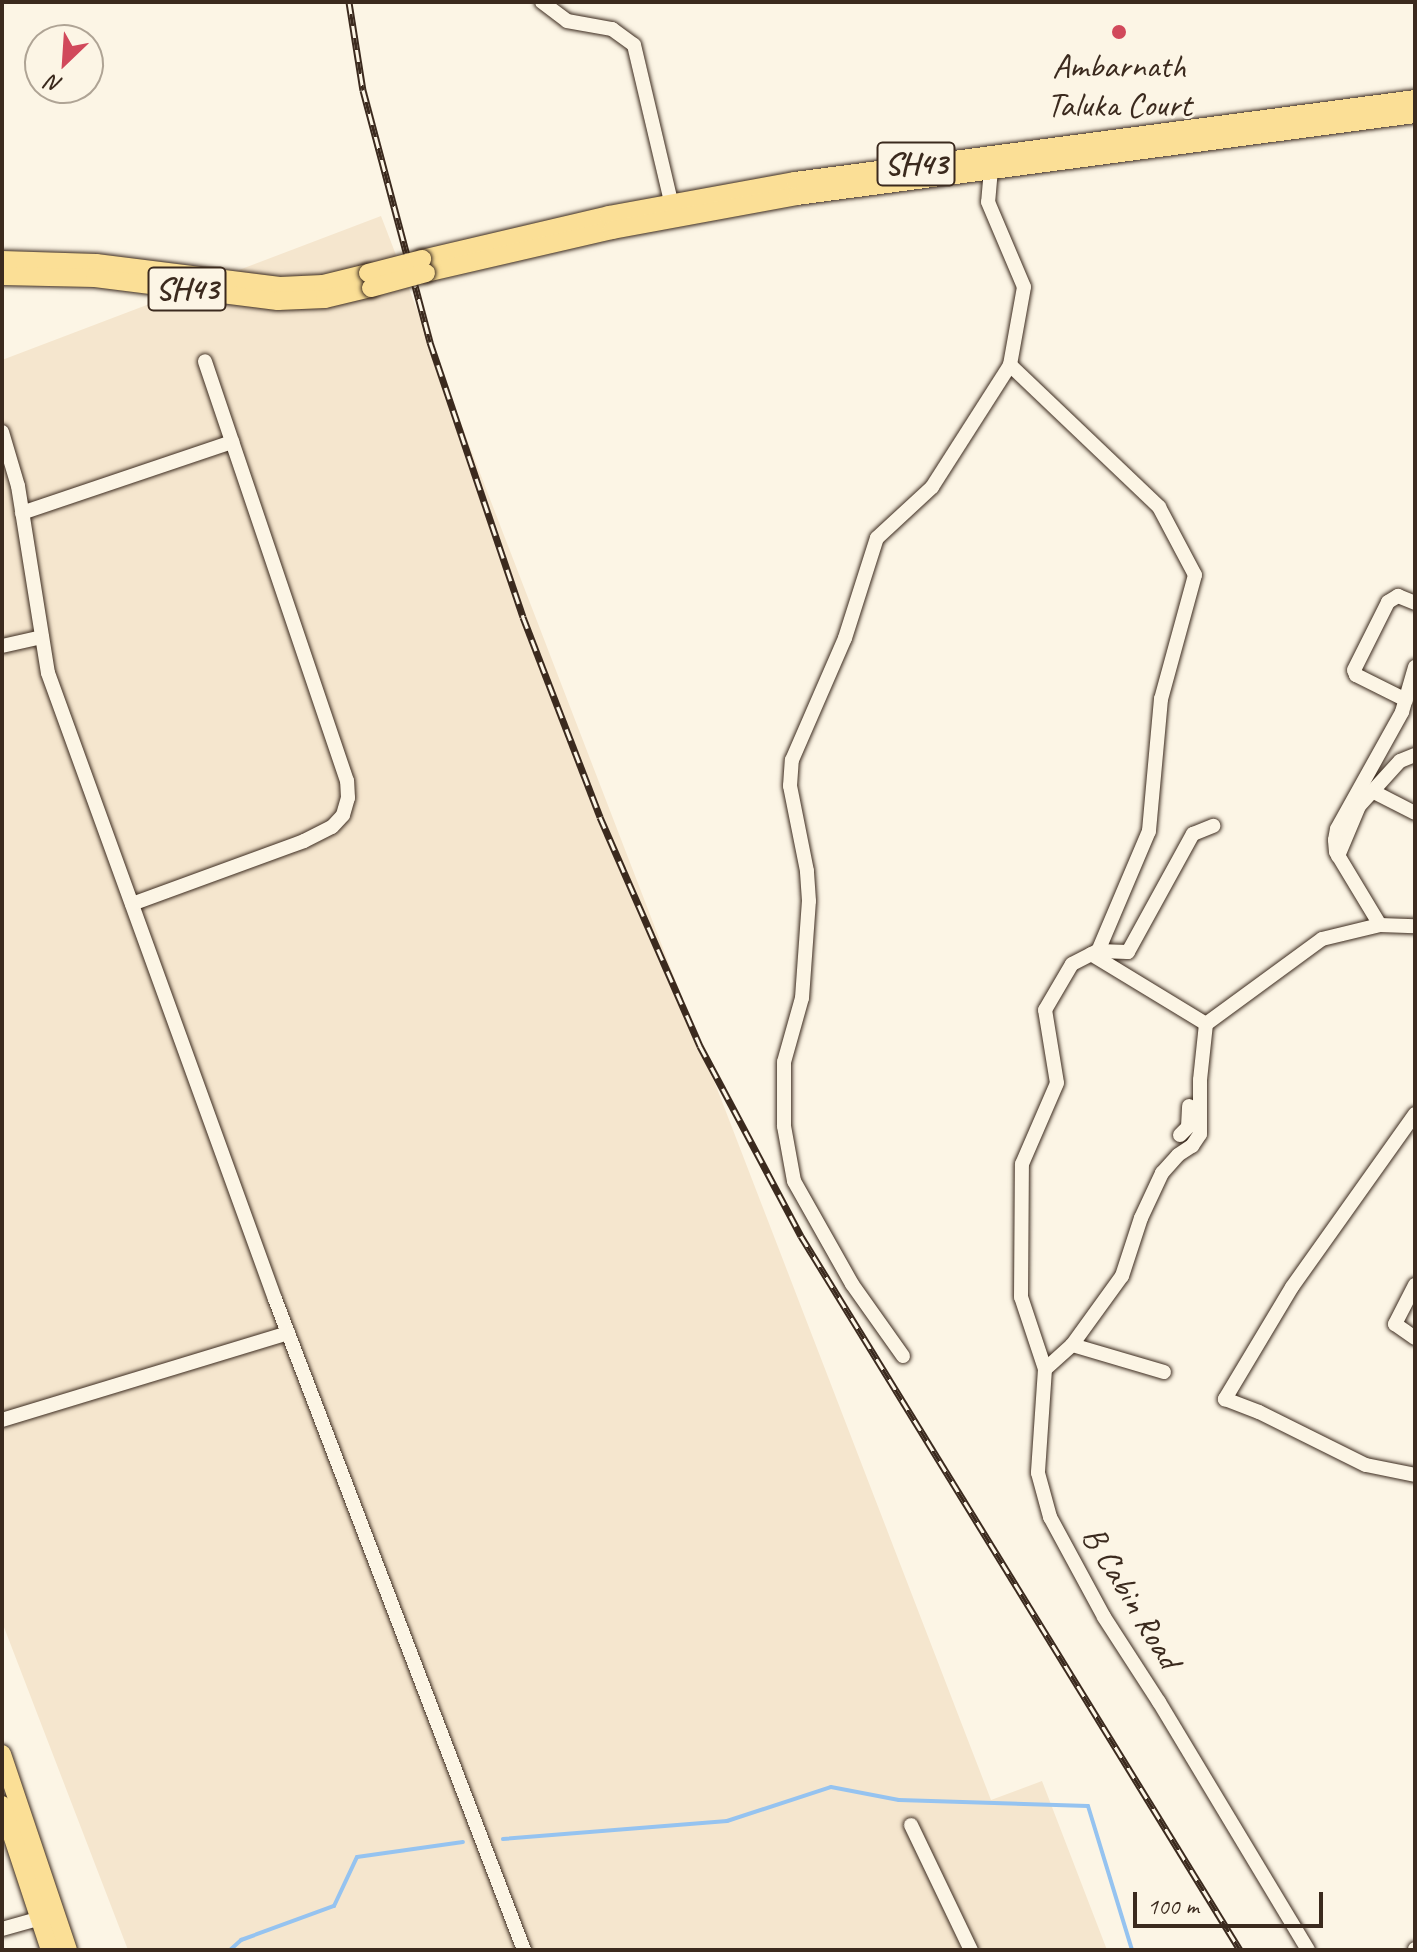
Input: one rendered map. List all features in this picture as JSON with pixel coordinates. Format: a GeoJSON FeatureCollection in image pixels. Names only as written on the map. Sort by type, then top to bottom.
{"type":"FeatureCollection","features":[{"type":"Feature","properties":{"kind":"main road","name":"SH43"},"geometry":{"type":"LineString","coordinates":[[2,276],[95,278],[278,301],[325,299],[369,281],[671,202],[990,161],[1415,99]]}},
{"type":"Feature","properties":{"kind":"main road","name":"SH43"},"geometry":{"type":"LineString","coordinates":[[424,266],[704,211],[990,161],[1415,114]]}},
{"type":"Feature","properties":{"kind":"main road","name":"SH43"},"geometry":{"type":"LineString","coordinates":[[2,260],[96,263],[290,286],[369,281]]}},
{"type":"Feature","properties":{"kind":"main road"},"geometry":{"type":"LineString","coordinates":[[2,1754],[47,1916],[50,1950]]}},
{"type":"Feature","properties":{"kind":"main road"},"geometry":{"type":"LineString","coordinates":[[2,1805],[47,1916],[68,1950]]}},
{"type":"Feature","properties":{"kind":"street"},"geometry":{"type":"LineString","coordinates":[[542,2],[567,21],[612,29],[634,45],[671,202]]}},
{"type":"Feature","properties":{"kind":"street"},"geometry":{"type":"LineString","coordinates":[[903,1356],[852,1284],[794,1181],[784,1126],[784,1062],[802,998],[809,901],[805,858],[790,786],[792,760],[845,638],[877,538],[932,487],[1010,365],[1024,287],[988,202],[990,161]]}},
{"type":"Feature","properties":{"kind":"street"},"geometry":{"type":"LineString","coordinates":[[132,904],[304,841],[332,827],[343,815],[348,798],[347,781],[205,361]]}},
{"type":"Feature","properties":{"kind":"street"},"geometry":{"type":"LineString","coordinates":[[1010,365],[1159,507],[1195,575],[1161,699],[1149,831],[1094,953]]}},
{"type":"Feature","properties":{"kind":"street"},"geometry":{"type":"LineString","coordinates":[[2,432],[18,486],[48,673],[288,1333],[524,1950]]}},
{"type":"Feature","properties":{"kind":"street"},"geometry":{"type":"LineString","coordinates":[[22,513],[232,442]]}},
{"type":"Feature","properties":{"kind":"street"},"geometry":{"type":"LineString","coordinates":[[2,490],[18,486]]}},
{"type":"Feature","properties":{"kind":"street"},"geometry":{"type":"LineString","coordinates":[[1406,700],[1356,675],[1354,670],[1388,602],[1398,596],[1415,603]]}},
{"type":"Feature","properties":{"kind":"street"},"geometry":{"type":"LineString","coordinates":[[2,646],[42,637]]}},
{"type":"Feature","properties":{"kind":"street"},"geometry":{"type":"LineString","coordinates":[[1380,925],[1338,857],[1337,829],[1406,700],[1415,667]]}},
{"type":"Feature","properties":{"kind":"street"},"geometry":{"type":"LineString","coordinates":[[1338,857],[1359,806],[1400,761],[1415,755]]}},
{"type":"Feature","properties":{"kind":"street"},"geometry":{"type":"LineString","coordinates":[[1372,791],[1415,813]]}},
{"type":"Feature","properties":{"kind":"street"},"geometry":{"type":"LineString","coordinates":[[1189,1106],[1200,1134],[1162,1173],[1141,1218],[1122,1276],[1072,1345],[1045,1369],[1021,1297],[1022,1164],[1057,1083],[1045,1010],[1072,964],[1094,953],[1128,952],[1193,834],[1213,826]]}},
{"type":"Feature","properties":{"kind":"street"},"geometry":{"type":"LineString","coordinates":[[1180,1135],[1188,1127],[1189,1106],[1206,1024],[1322,939],[1380,925],[1415,926]]}},
{"type":"Feature","properties":{"kind":"street"},"geometry":{"type":"LineString","coordinates":[[1094,953],[1206,1024]]}},
{"type":"Feature","properties":{"kind":"street"},"geometry":{"type":"LineString","coordinates":[[1415,1114],[1300,1276],[1225,1399],[1259,1412],[1366,1465],[1415,1475]]}},
{"type":"Feature","properties":{"kind":"street"},"geometry":{"type":"LineString","coordinates":[[1415,1285],[1395,1324],[1415,1338]]}},
{"type":"Feature","properties":{"kind":"street"},"geometry":{"type":"LineString","coordinates":[[2,1420],[288,1333]]}},
{"type":"Feature","properties":{"kind":"street"},"geometry":{"type":"LineString","coordinates":[[1072,1345],[1164,1372]]}},
{"type":"Feature","properties":{"kind":"street","name":"B Cabin Road"},"geometry":{"type":"LineString","coordinates":[[1045,1369],[1038,1473],[1050,1517],[1104,1617],[1159,1702],[1308,1950]]}},
{"type":"Feature","properties":{"kind":"street"},"geometry":{"type":"LineString","coordinates":[[911,1825],[971,1950]]}},
{"type":"Feature","properties":{"kind":"street"},"geometry":{"type":"LineString","coordinates":[[2,1929],[47,1916]]}},
{"type":"Feature","properties":{"kind":"shaded area"},"geometry":{"type":"Polygon","coordinates":[[[381,216],[991,1800],[1042,1781],[1107,1950],[128,1950],[2,1622],[2,360],[381,216]]]}},
{"type":"Feature","properties":{"kind":"waterway"},"geometry":{"type":"LineString","coordinates":[[503,1839],[727,1821],[831,1787],[899,1800],[1088,1806],[1132,1950]]}},
{"type":"Feature","properties":{"kind":"waterway"},"geometry":{"type":"LineString","coordinates":[[230,1950],[241,1940],[334,1906],[357,1857],[463,1842]]}},
{"type":"Feature","properties":{"kind":"railway"},"geometry":{"type":"LineString","coordinates":[[349,2],[363,90],[430,342],[523,617],[600,817],[700,1046],[801,1236],[1240,1950]]}},
{"type":"Feature","properties":{"kind":"place","name":"Ambarnath Taluka Court"},"geometry":{"type":"Point","coordinates":[1119,32]}}]}
